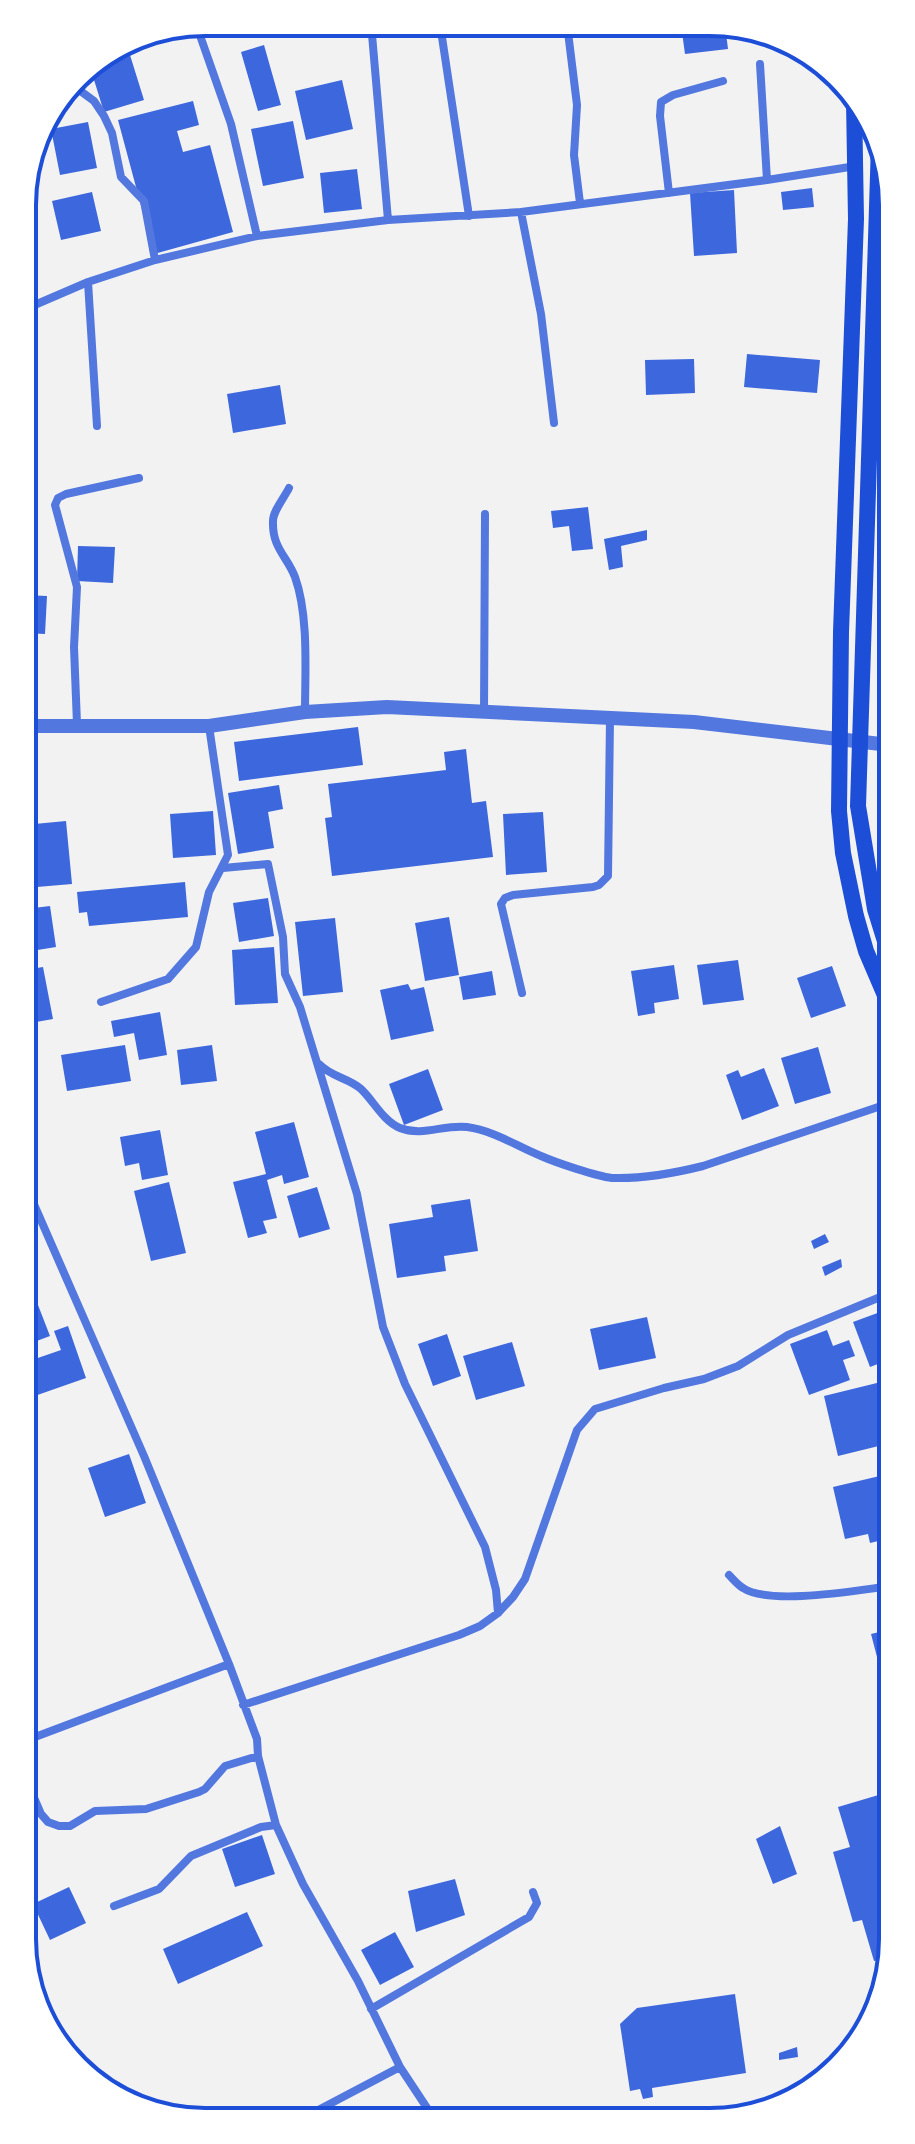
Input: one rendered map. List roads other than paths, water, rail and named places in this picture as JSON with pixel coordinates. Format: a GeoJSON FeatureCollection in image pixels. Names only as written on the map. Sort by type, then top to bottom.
{"type":"FeatureCollection","features":[{"type":"Feature","properties":{"kind":"main road"},"geometry":{"type":"LineString","coordinates":[[859,125],[838,738],[839,811],[843,853],[866,951],[879,981]]}},
{"type":"Feature","properties":{"kind":"main road"},"geometry":{"type":"LineString","coordinates":[[878,181],[858,806],[864,854],[879,922]]}},
{"type":"Feature","properties":{"kind":"main road"},"geometry":{"type":"LineString","coordinates":[[853,304],[873,305]]}},
{"type":"Feature","properties":{"kind":"street"},"geometry":{"type":"LineString","coordinates":[[200,36],[231,124],[257,236]]}},
{"type":"Feature","properties":{"kind":"street"},"geometry":{"type":"LineString","coordinates":[[372,36],[388,220]]}},
{"type":"Feature","properties":{"kind":"street"},"geometry":{"type":"LineString","coordinates":[[442,36],[469,216]]}},
{"type":"Feature","properties":{"kind":"street"},"geometry":{"type":"LineString","coordinates":[[568,36],[577,105],[574,155],[580,203]]}},
{"type":"Feature","properties":{"kind":"street"},"geometry":{"type":"LineString","coordinates":[[760,64],[767,180]]}},
{"type":"Feature","properties":{"kind":"street"},"geometry":{"type":"LineString","coordinates":[[669,193],[661,102],[673,95],[723,81]]}},
{"type":"Feature","properties":{"kind":"street"},"geometry":{"type":"LineString","coordinates":[[80,91],[94,101],[104,116],[112,133],[121,177],[144,201],[155,260]]}},
{"type":"Feature","properties":{"kind":"street"},"geometry":{"type":"LineString","coordinates":[[36,304],[88,282],[155,260],[257,236],[388,220],[521,212],[856,166]]}},
{"type":"Feature","properties":{"kind":"street"},"geometry":{"type":"LineString","coordinates":[[521,212],[541,314],[554,423]]}},
{"type":"Feature","properties":{"kind":"street"},"geometry":{"type":"LineString","coordinates":[[88,282],[97,426]]}},
{"type":"Feature","properties":{"kind":"street"},"geometry":{"type":"LineString","coordinates":[[77,724],[74,647],[77,587],[55,505],[58,498],[66,494],[139,478]]}},
{"type":"Feature","properties":{"kind":"street"},"geometry":{"type":"LineString","coordinates":[[289,488],[272,518],[276,546],[295,576],[302,616],[305,712]]}},
{"type":"Feature","properties":{"kind":"street"},"geometry":{"type":"LineString","coordinates":[[484,713],[485,514]]}},
{"type":"Feature","properties":{"kind":"street"},"geometry":{"type":"LineString","coordinates":[[36,726],[209,726],[305,712],[387,707],[694,722],[879,744]]}},
{"type":"Feature","properties":{"kind":"street"},"geometry":{"type":"LineString","coordinates":[[522,993],[501,904],[513,895],[593,887],[608,876],[610,719]]}},
{"type":"Feature","properties":{"kind":"street"},"geometry":{"type":"LineString","coordinates":[[101,1002],[168,979],[196,947],[209,892],[228,855],[209,726]]}},
{"type":"Feature","properties":{"kind":"street"},"geometry":{"type":"LineString","coordinates":[[223,868],[268,864],[283,937],[285,974],[300,1007],[357,1194],[383,1327],[405,1384],[485,1547],[496,1590],[498,1613]]}},
{"type":"Feature","properties":{"kind":"street"},"geometry":{"type":"LineString","coordinates":[[316,1060],[333,1075],[361,1089],[397,1127],[433,1132],[464,1126],[500,1135],[541,1156],[609,1178],[679,1172],[703,1166],[879,1107]]}},
{"type":"Feature","properties":{"kind":"street"},"geometry":{"type":"LineString","coordinates":[[36,1209],[144,1456],[229,1664],[257,1739],[258,1756],[276,1825],[303,1884],[400,2067],[427,2108]]}},
{"type":"Feature","properties":{"kind":"street"},"geometry":{"type":"LineString","coordinates":[[243,1705],[432,1646],[480,1626],[498,1613],[525,1579],[577,1430],[595,1409],[738,1366],[788,1335],[879,1298]]}},
{"type":"Feature","properties":{"kind":"street"},"geometry":{"type":"LineString","coordinates":[[729,1575],[744,1590],[766,1595],[801,1596],[879,1587]]}},
{"type":"Feature","properties":{"kind":"street"},"geometry":{"type":"LineString","coordinates":[[36,1737],[229,1664]]}},
{"type":"Feature","properties":{"kind":"street"},"geometry":{"type":"LineString","coordinates":[[36,1805],[48,1822],[70,1826],[95,1811],[146,1809],[199,1792],[225,1766],[258,1756]]}},
{"type":"Feature","properties":{"kind":"street"},"geometry":{"type":"LineString","coordinates":[[114,1906],[159,1889],[191,1856],[261,1827],[276,1825]]}},
{"type":"Feature","properties":{"kind":"street"},"geometry":{"type":"LineString","coordinates":[[371,2009],[529,1917],[537,1903],[533,1892]]}},
{"type":"Feature","properties":{"kind":"street"},"geometry":{"type":"LineString","coordinates":[[322,2108],[400,2067]]}}]}
